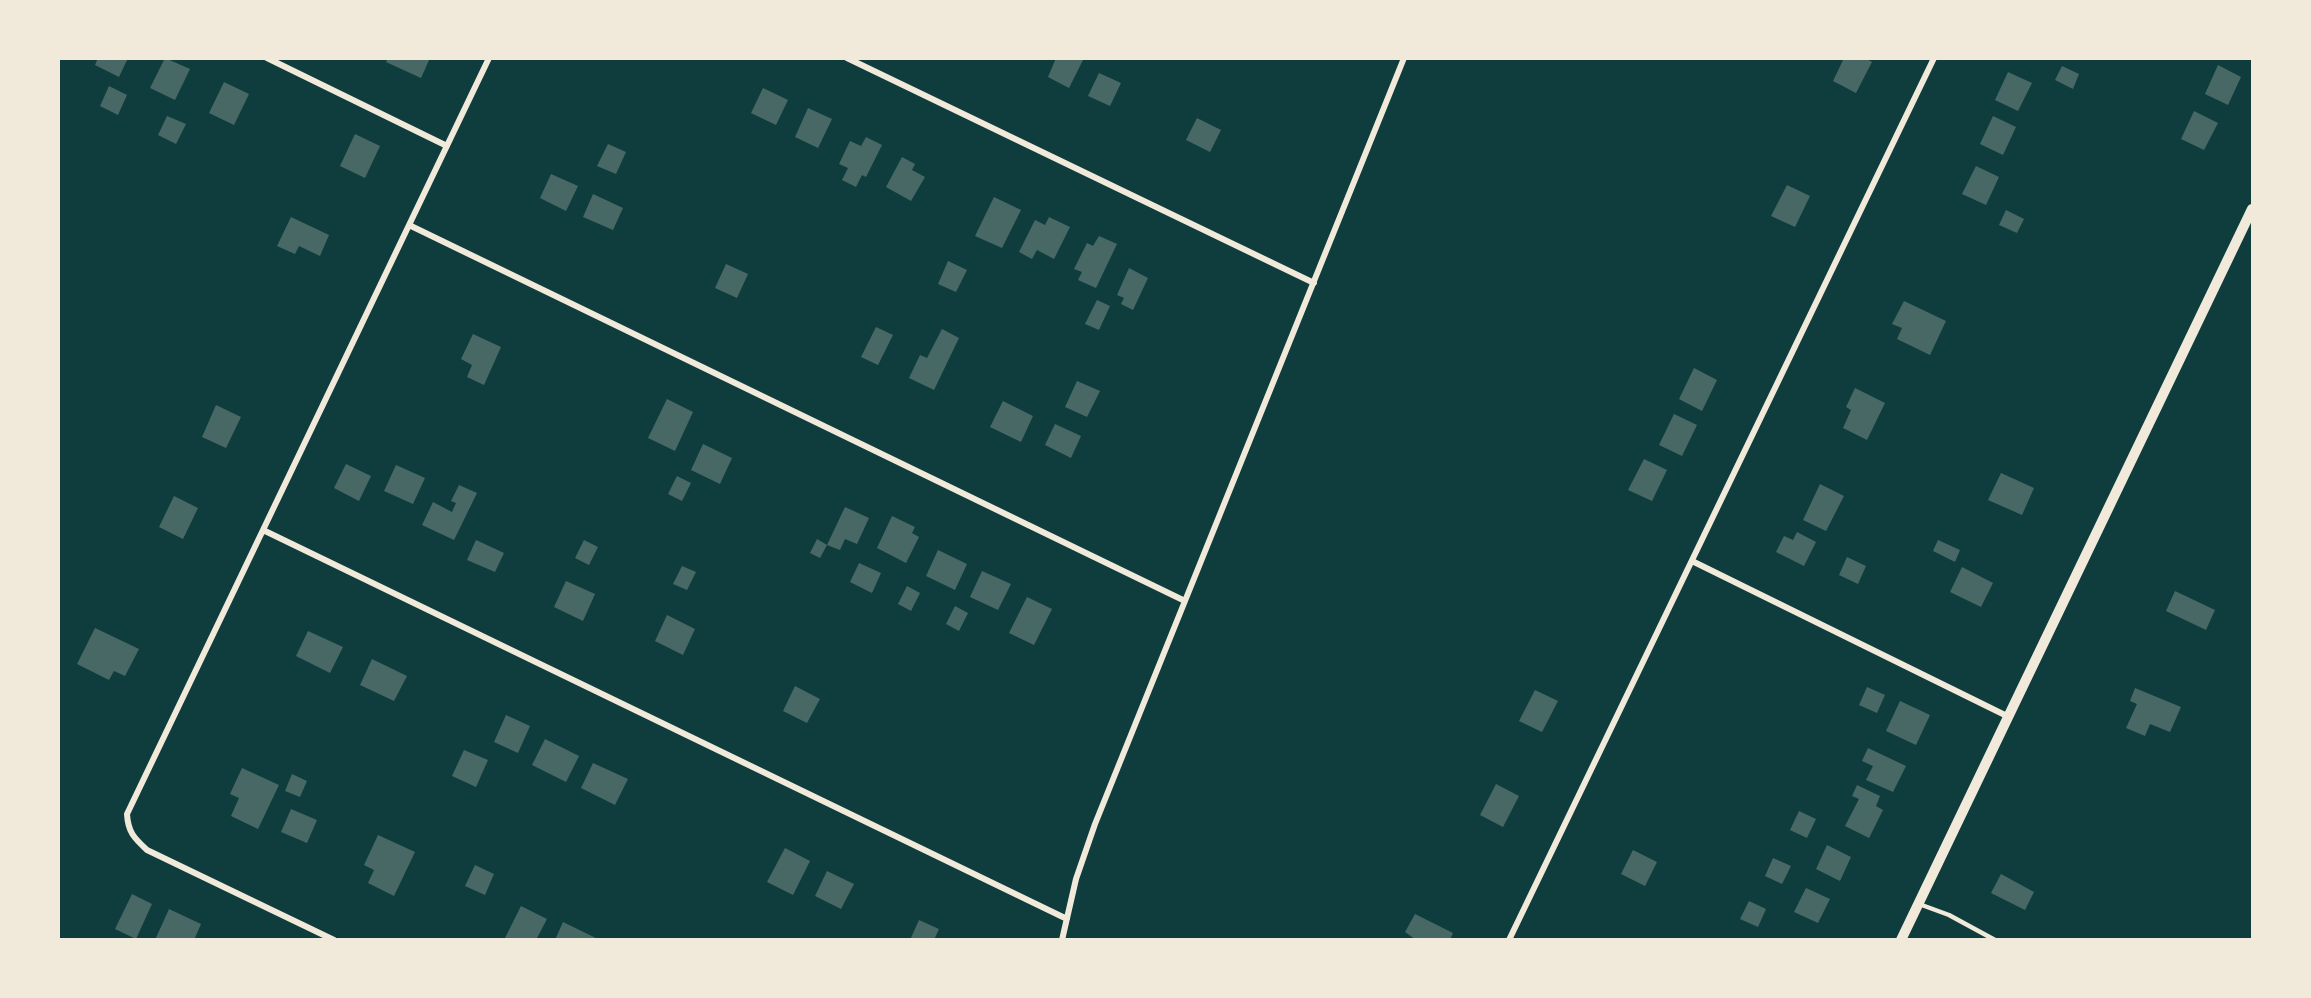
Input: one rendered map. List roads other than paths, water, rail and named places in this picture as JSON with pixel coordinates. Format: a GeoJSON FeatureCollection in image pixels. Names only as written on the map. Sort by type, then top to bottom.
{"type":"FeatureCollection","features":[{"type":"Feature","properties":{"kind":"street"},"geometry":{"type":"LineString","coordinates":[[267,58],[447,146]]}},
{"type":"Feature","properties":{"kind":"street"},"geometry":{"type":"LineString","coordinates":[[334,939],[147,850],[131,836],[127,814],[489,58]]}},
{"type":"Feature","properties":{"kind":"street"},"geometry":{"type":"LineString","coordinates":[[847,58],[1314,283]]}},
{"type":"Feature","properties":{"kind":"street"},"geometry":{"type":"LineString","coordinates":[[1062,939],[1076,879],[1095,824],[1404,58]]}},
{"type":"Feature","properties":{"kind":"street"},"geometry":{"type":"LineString","coordinates":[[1509,939],[1934,58]]}},
{"type":"Feature","properties":{"kind":"street"},"geometry":{"type":"LineString","coordinates":[[1901,939],[2253,209]]}},
{"type":"Feature","properties":{"kind":"street"},"geometry":{"type":"LineString","coordinates":[[409,225],[1185,601]]}},
{"type":"Feature","properties":{"kind":"street"},"geometry":{"type":"LineString","coordinates":[[263,530],[1067,919]]}},
{"type":"Feature","properties":{"kind":"street"},"geometry":{"type":"LineString","coordinates":[[1692,561],[2009,717]]}},
{"type":"Feature","properties":{"kind":"lane"},"geometry":{"type":"LineString","coordinates":[[1919,904],[1949,915],[1995,939]]}}]}
